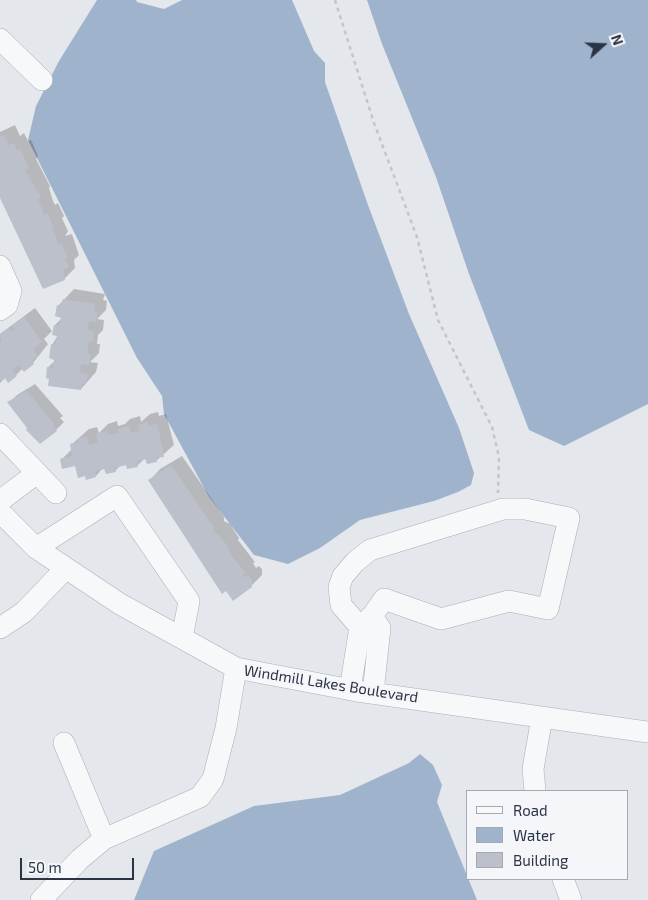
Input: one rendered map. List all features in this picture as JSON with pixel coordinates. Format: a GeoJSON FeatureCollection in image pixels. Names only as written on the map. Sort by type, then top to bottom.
{"type":"FeatureCollection","features":[{"type":"Feature","properties":{"kind":"street"},"geometry":{"type":"LineString","coordinates":[[0,40],[42,80]]}},
{"type":"Feature","properties":{"kind":"street"},"geometry":{"type":"LineString","coordinates":[[0,266],[11,291],[7,305],[0,310]]}},
{"type":"Feature","properties":{"kind":"street"},"geometry":{"type":"LineString","coordinates":[[0,434],[56,493]]}},
{"type":"Feature","properties":{"kind":"street"},"geometry":{"type":"LineString","coordinates":[[0,501],[37,473]]}},
{"type":"Feature","properties":{"kind":"street"},"geometry":{"type":"LineString","coordinates":[[36,548],[117,496],[189,601],[182,638]]}},
{"type":"Feature","properties":{"kind":"street"},"geometry":{"type":"LineString","coordinates":[[350,690],[366,622],[384,598],[441,619],[509,601],[548,609],[570,518],[525,508],[496,512],[379,546],[362,555],[343,576],[339,594],[345,611],[366,622],[380,628],[373,693]]}},
{"type":"Feature","properties":{"kind":"street","name":"Windmill Lakes Boulevard"},"geometry":{"type":"LineString","coordinates":[[0,512],[36,548],[120,604],[236,668],[350,690],[648,732]]}},
{"type":"Feature","properties":{"kind":"street"},"geometry":{"type":"LineString","coordinates":[[0,628],[24,612],[66,568]]}},
{"type":"Feature","properties":{"kind":"street"},"geometry":{"type":"LineString","coordinates":[[42,900],[80,859],[104,839],[200,797],[213,779],[226,728],[236,668]]}},
{"type":"Feature","properties":{"kind":"street"},"geometry":{"type":"LineString","coordinates":[[535,790],[533,769],[542,717]]}},
{"type":"Feature","properties":{"kind":"street"},"geometry":{"type":"LineString","coordinates":[[64,742],[104,839]]}},
{"type":"Feature","properties":{"kind":"street"},"geometry":{"type":"LineString","coordinates":[[562,880],[570,900]]}},
{"type":"Feature","properties":{"kind":"path"},"geometry":{"type":"LineString","coordinates":[[335,0],[374,123],[417,237],[438,320],[492,427],[499,458],[496,512]]}},
{"type":"Feature","properties":{"kind":"water"},"geometry":{"type":"Polygon","coordinates":[[[97,0],[136,0],[137,2],[164,9],[182,0],[292,0],[314,51],[325,63],[325,82],[368,205],[409,314],[459,428],[474,473],[471,485],[434,501],[360,520],[320,548],[288,564],[254,555],[209,497],[164,414],[162,396],[137,358],[28,140],[36,106],[59,61],[97,0]]]}},
{"type":"Feature","properties":{"kind":"water"},"geometry":{"type":"Polygon","coordinates":[[[367,0],[648,0],[648,404],[564,446],[529,430],[469,274],[436,177],[382,44],[367,0]]]}},
{"type":"Feature","properties":{"kind":"water"},"geometry":{"type":"Polygon","coordinates":[[[420,754],[433,765],[442,785],[437,802],[466,873],[466,880],[469,880],[477,900],[134,900],[154,851],[254,806],[340,795],[409,763],[420,754]]]}},
{"type":"Feature","properties":{"kind":"building"},"geometry":{"type":"Polygon","coordinates":[[[4,135],[9,145],[14,143],[17,151],[20,149],[29,168],[25,170],[41,198],[38,199],[44,215],[47,213],[54,228],[52,229],[58,242],[56,245],[61,243],[68,258],[65,259],[69,267],[63,269],[65,280],[43,289],[0,198],[0,136],[4,135]]]}},
{"type":"Feature","properties":{"kind":"building"},"geometry":{"type":"Polygon","coordinates":[[[63,299],[95,304],[94,311],[97,312],[96,322],[89,321],[87,330],[94,331],[93,342],[89,342],[87,354],[91,354],[89,365],[81,364],[80,372],[88,374],[86,384],[82,384],[81,390],[48,386],[49,379],[46,378],[47,367],[53,368],[54,360],[49,358],[51,344],[55,345],[57,336],[52,335],[54,325],[59,325],[61,318],[55,316],[57,305],[60,306],[63,299]]]}},
{"type":"Feature","properties":{"kind":"building"},"geometry":{"type":"Polygon","coordinates":[[[24,317],[42,342],[33,349],[38,356],[32,361],[34,364],[24,372],[19,365],[13,370],[17,376],[8,383],[5,378],[0,381],[0,343],[2,342],[0,335],[9,328],[11,331],[14,329],[12,326],[24,317]]]}},
{"type":"Feature","properties":{"kind":"building"},"geometry":{"type":"Polygon","coordinates":[[[27,391],[55,425],[53,426],[57,431],[40,444],[26,430],[27,428],[7,402],[27,391]]]}},
{"type":"Feature","properties":{"kind":"building"},"geometry":{"type":"Polygon","coordinates":[[[148,422],[149,426],[156,424],[158,427],[164,457],[156,458],[157,462],[147,464],[145,459],[137,461],[138,467],[127,469],[126,465],[114,468],[116,472],[106,474],[104,469],[95,471],[96,477],[86,480],[85,476],[78,478],[75,466],[62,469],[60,459],[72,456],[70,444],[78,442],[77,439],[87,437],[89,445],[98,442],[96,434],[107,431],[108,435],[119,433],[118,429],[129,426],[131,433],[140,431],[138,425],[148,422]]]}},
{"type":"Feature","properties":{"kind":"building"},"geometry":{"type":"Polygon","coordinates":[[[171,465],[214,528],[214,532],[219,535],[230,550],[228,551],[245,573],[243,574],[245,578],[248,575],[252,580],[252,587],[233,601],[226,591],[222,594],[148,480],[171,465]]]}}]}
